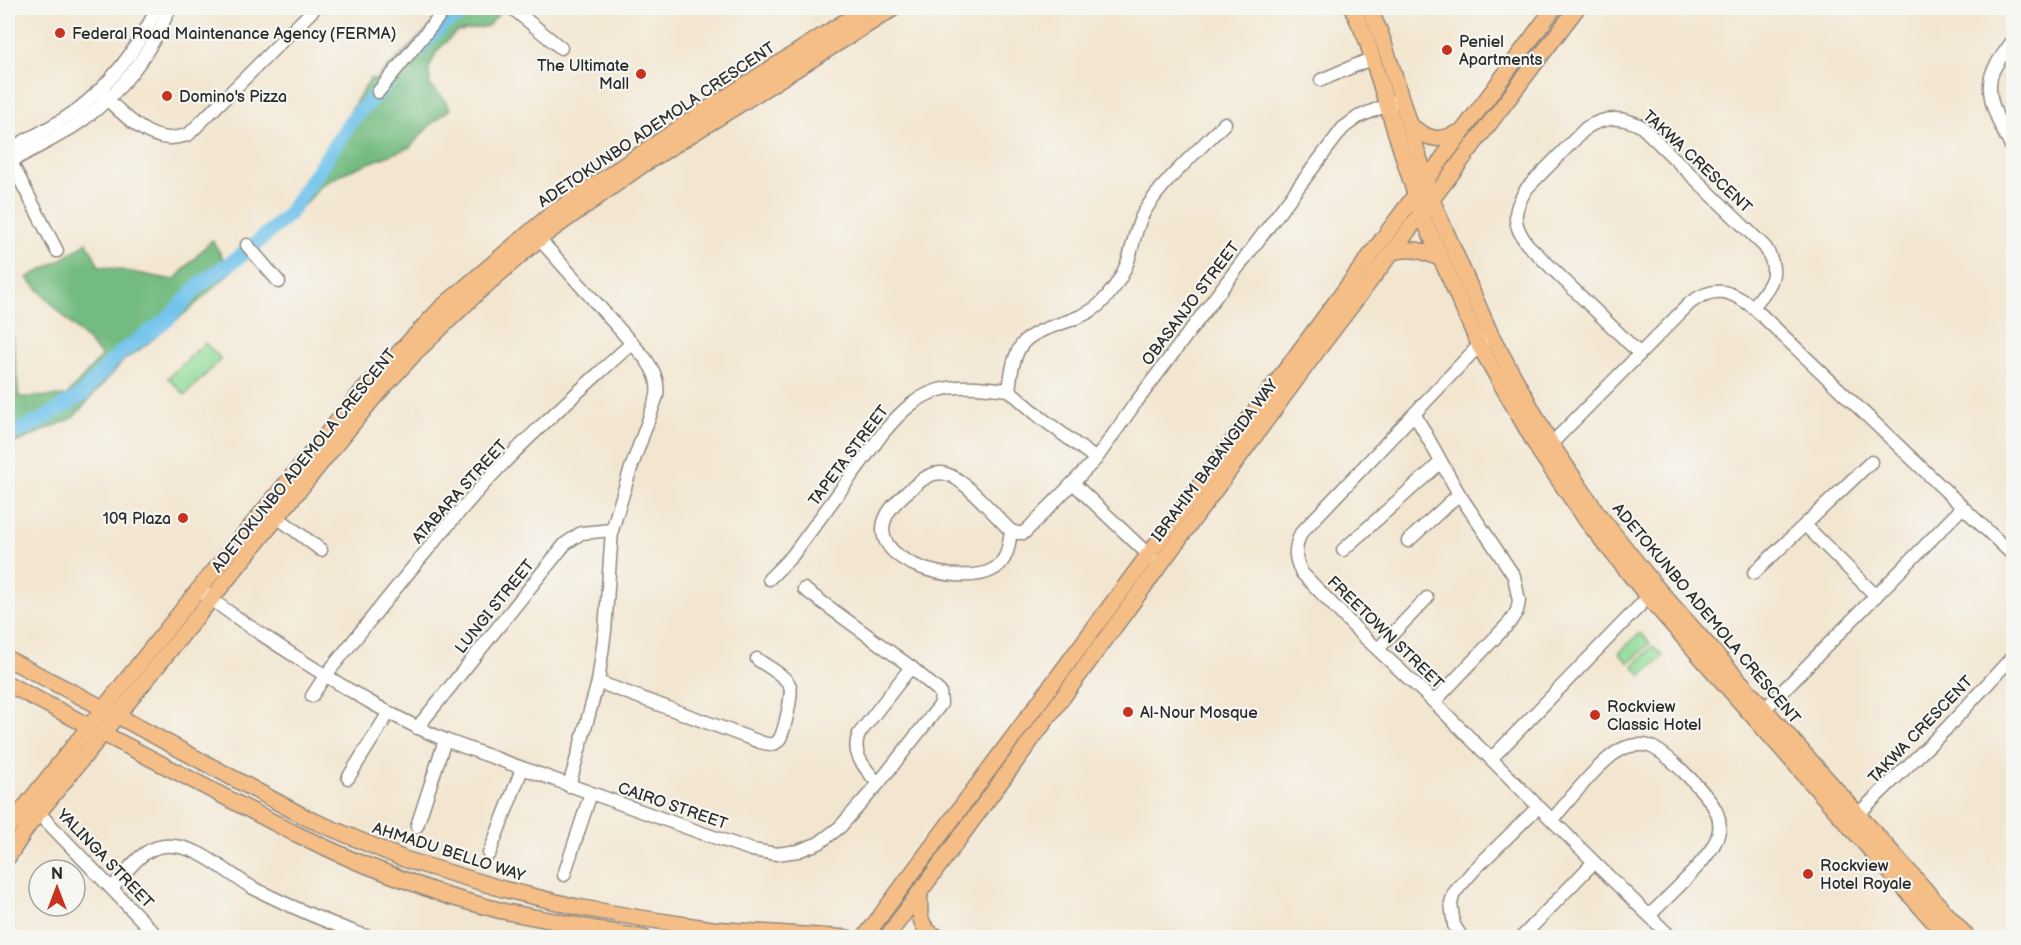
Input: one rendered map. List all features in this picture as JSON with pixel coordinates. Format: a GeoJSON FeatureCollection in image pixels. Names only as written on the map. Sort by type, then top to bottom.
{"type":"FeatureCollection","features":[{"type":"Feature","properties":{"kind":"main road","name":"ADETOKUNBO ADEMOLA CRESCENT"},"geometry":{"type":"LineString","coordinates":[[8,828],[33,808],[104,735],[371,400],[415,353],[535,235],[550,215],[644,150],[866,8]]}},
{"type":"Feature","properties":{"kind":"main road","name":"ADETOKUNBO ADEMOLA CRESCENT"},"geometry":{"type":"LineString","coordinates":[[8,856],[33,808],[88,726],[360,394],[442,307],[535,235],[894,8]]}},
{"type":"Feature","properties":{"kind":"main road","name":"ADETOKUNBO ADEMOLA CRESCENT"},"geometry":{"type":"LineString","coordinates":[[1352,8],[1360,21],[1373,58],[1410,126],[1432,200],[1485,340]]}},
{"type":"Feature","properties":{"kind":"main road","name":"ADETOKUNBO ADEMOLA CRESCENT"},"geometry":{"type":"LineString","coordinates":[[1369,8],[1380,32],[1414,195],[1441,259],[1587,521],[1653,592],[1853,819],[1968,938]]}},
{"type":"Feature","properties":{"kind":"main road","name":"IBRAHIM BABANGIDA WAY"},"geometry":{"type":"LineString","coordinates":[[886,938],[1153,559],[1414,195],[1426,182],[1554,8]]}},
{"type":"Feature","properties":{"kind":"main road","name":"IBRAHIM BABANGIDA WAY"},"geometry":{"type":"LineString","coordinates":[[864,938],[1029,717],[1392,252],[1576,8]]}},
{"type":"Feature","properties":{"kind":"main road"},"geometry":{"type":"LineString","coordinates":[[1410,126],[1431,139],[1449,138],[1464,130]]}},
{"type":"Feature","properties":{"kind":"main road"},"geometry":{"type":"LineString","coordinates":[[1392,252],[1417,249],[1441,259]]}},
{"type":"Feature","properties":{"kind":"main road","name":"AHMADU BELLO WAY"},"geometry":{"type":"LineString","coordinates":[[8,659],[307,818],[367,844],[435,869],[514,892],[577,907],[640,918],[712,929],[848,938]]}},
{"type":"Feature","properties":{"kind":"main road"},"geometry":{"type":"LineString","coordinates":[[8,684],[294,833],[355,861],[447,896],[502,911],[644,938]]}},
{"type":"Feature","properties":{"kind":"main road","name":"ADETOKUNBO ADEMOLA CRESCENT"},"geometry":{"type":"LineString","coordinates":[[1853,819],[1948,938]]}},
{"type":"Feature","properties":{"kind":"main road"},"geometry":{"type":"LineString","coordinates":[[920,891],[921,922],[931,935],[940,938]]}},
{"type":"Feature","properties":{"kind":"street"},"geometry":{"type":"LineString","coordinates":[[57,251],[9,158],[63,133],[85,119],[136,48],[157,8]]}},
{"type":"Feature","properties":{"kind":"street"},"geometry":{"type":"LineString","coordinates":[[103,95],[129,77],[146,54],[170,8]]}},
{"type":"Feature","properties":{"kind":"street"},"geometry":{"type":"LineString","coordinates":[[103,95],[130,120],[152,134],[169,138],[188,135],[315,8]]}},
{"type":"Feature","properties":{"kind":"street"},"geometry":{"type":"LineString","coordinates":[[378,93],[446,8]]}},
{"type":"Feature","properties":{"kind":"street"},"geometry":{"type":"LineString","coordinates":[[512,8],[561,48]]}},
{"type":"Feature","properties":{"kind":"street"},"geometry":{"type":"LineString","coordinates":[[2013,39],[1993,71],[1989,83],[2002,131],[2013,152]]}},
{"type":"Feature","properties":{"kind":"street"},"geometry":{"type":"LineString","coordinates":[[1321,80],[1373,58]]}},
{"type":"Feature","properties":{"kind":"street","name":"OBASANJO STREET"},"geometry":{"type":"LineString","coordinates":[[1011,531],[1024,533],[1096,459],[1134,405],[1343,128],[1358,117],[1396,102]]}},
{"type":"Feature","properties":{"kind":"street","name":"TAKWA CRESCENT"},"geometry":{"type":"LineString","coordinates":[[1640,354],[1527,244],[1519,233],[1515,220],[1520,200],[1527,189],[1587,128],[1596,122],[1618,118],[1641,126],[1765,247],[1774,266],[1773,277],[1770,286],[1753,307]]}},
{"type":"Feature","properties":{"kind":"street"},"geometry":{"type":"LineString","coordinates":[[1096,459],[1040,417],[1009,390],[1012,369],[1023,343],[1036,334],[1091,312],[1102,302],[1126,267],[1142,217],[1154,197],[1225,123]]}},
{"type":"Feature","properties":{"kind":"street"},"geometry":{"type":"LineString","coordinates":[[535,235],[632,343],[656,375],[659,386],[612,530],[598,682],[569,786]]}},
{"type":"Feature","properties":{"kind":"street"},"geometry":{"type":"LineString","coordinates":[[247,245],[275,277]]}},
{"type":"Feature","properties":{"kind":"street"},"geometry":{"type":"LineString","coordinates":[[1546,449],[1690,303],[1706,293],[1724,291],[1753,307],[2013,556]]}},
{"type":"Feature","properties":{"kind":"street","name":"FREETOWN STREET"},"geometry":{"type":"LineString","coordinates":[[1485,340],[1300,533],[1294,553],[1296,562],[1302,573],[1378,650],[1434,702],[1672,938]]}},
{"type":"Feature","properties":{"kind":"street","name":"ATABARA STREET"},"geometry":{"type":"LineString","coordinates":[[312,696],[435,541],[484,484],[535,432],[632,343]]}},
{"type":"Feature","properties":{"kind":"street","name":"TAPETA STREET"},"geometry":{"type":"LineString","coordinates":[[769,579],[792,556],[898,414],[913,402],[945,387],[971,386],[1009,390]]}},
{"type":"Feature","properties":{"kind":"street"},"geometry":{"type":"LineString","coordinates":[[1415,415],[1458,494],[1514,576],[1519,601],[1517,611],[1510,622],[1434,702]]}},
{"type":"Feature","properties":{"kind":"street"},"geometry":{"type":"LineString","coordinates":[[1754,573],[1871,462]]}},
{"type":"Feature","properties":{"kind":"street"},"geometry":{"type":"LineString","coordinates":[[1343,550],[1440,463]]}},
{"type":"Feature","properties":{"kind":"street"},"geometry":{"type":"LineString","coordinates":[[934,474],[946,474],[958,479],[1011,531],[1009,550],[998,566],[968,577],[933,573],[916,567],[898,555],[886,542],[884,527],[888,513],[917,484],[934,474]]}},
{"type":"Feature","properties":{"kind":"street"},"geometry":{"type":"LineString","coordinates":[[1073,483],[1153,559]]}},
{"type":"Feature","properties":{"kind":"street"},"geometry":{"type":"LineString","coordinates":[[1408,541],[1458,494]]}},
{"type":"Feature","properties":{"kind":"street"},"geometry":{"type":"LineString","coordinates":[[1760,714],[1962,508]]}},
{"type":"Feature","properties":{"kind":"street"},"geometry":{"type":"LineString","coordinates":[[277,517],[321,550]]}},
{"type":"Feature","properties":{"kind":"street"},"geometry":{"type":"LineString","coordinates":[[1805,525],[1876,596]]}},
{"type":"Feature","properties":{"kind":"street","name":"LUNGI STREET"},"geometry":{"type":"LineString","coordinates":[[417,728],[566,544],[581,533],[612,530]]}},
{"type":"Feature","properties":{"kind":"street","name":"CAIRO STREET"},"geometry":{"type":"LineString","coordinates":[[199,589],[251,629],[388,714],[417,728],[569,786],[752,850],[777,854],[798,851],[819,843],[840,827],[878,784],[941,704],[940,692],[911,667],[804,589]]}},
{"type":"Feature","properties":{"kind":"street"},"geometry":{"type":"LineString","coordinates":[[1491,759],[1653,592]]}},
{"type":"Feature","properties":{"kind":"street"},"geometry":{"type":"LineString","coordinates":[[1378,650],[1427,598]]}},
{"type":"Feature","properties":{"kind":"street"},"geometry":{"type":"LineString","coordinates":[[598,682],[760,742],[774,744],[782,735],[792,694],[786,681],[757,659]]}},
{"type":"Feature","properties":{"kind":"street","name":"TAKWA CRESCENT"},"geometry":{"type":"LineString","coordinates":[[1853,819],[2011,663]]}},
{"type":"Feature","properties":{"kind":"street"},"geometry":{"type":"LineString","coordinates":[[878,784],[856,753],[855,743],[859,734],[911,667]]}},
{"type":"Feature","properties":{"kind":"street"},"geometry":{"type":"LineString","coordinates":[[348,778],[388,714]]}},
{"type":"Feature","properties":{"kind":"street"},"geometry":{"type":"LineString","coordinates":[[417,826],[445,740]]}},
{"type":"Feature","properties":{"kind":"street"},"geometry":{"type":"LineString","coordinates":[[1552,820],[1614,753],[1626,747],[1649,746],[1663,754],[1687,777],[1711,802],[1719,815],[1718,838],[1699,864],[1650,915]]}},
{"type":"Feature","properties":{"kind":"street"},"geometry":{"type":"LineString","coordinates":[[489,854],[522,769]]}},
{"type":"Feature","properties":{"kind":"street"},"geometry":{"type":"LineString","coordinates":[[564,875],[591,793]]}},
{"type":"Feature","properties":{"kind":"street"},"geometry":{"type":"LineString","coordinates":[[1462,938],[1454,925],[1451,903],[1454,893],[1538,807]]}},
{"type":"Feature","properties":{"kind":"street","name":"YALINGA STREET"},"geometry":{"type":"LineString","coordinates":[[33,808],[159,938]]}},
{"type":"Feature","properties":{"kind":"street"},"geometry":{"type":"LineString","coordinates":[[112,888],[149,849],[176,846],[195,852],[252,887],[304,912],[371,938]]}},
{"type":"Feature","properties":{"kind":"street"},"geometry":{"type":"LineString","coordinates":[[1521,938],[1594,862]]}},
{"type":"Feature","properties":{"kind":"green space"},"geometry":{"type":"Polygon","coordinates":[[[450,8],[504,8],[488,26],[456,32],[437,51],[429,68],[430,85],[445,100],[450,109],[430,125],[410,147],[346,172],[323,184],[307,202],[189,310],[123,361],[73,418],[8,446],[8,300],[19,397],[66,396],[102,356],[27,278],[61,260],[87,242],[99,266],[174,280],[212,240],[226,263],[286,213],[371,78],[374,81],[450,8]]]}},
{"type":"Feature","properties":{"kind":"green space"},"geometry":{"type":"Polygon","coordinates":[[[205,343],[221,359],[185,395],[168,378],[205,343]]]}},
{"type":"Feature","properties":{"kind":"green space"},"geometry":{"type":"Polygon","coordinates":[[[1640,633],[1650,643],[1629,663],[1619,653],[1640,633]]]}},
{"type":"Feature","properties":{"kind":"green space"},"geometry":{"type":"Polygon","coordinates":[[[1653,646],[1663,656],[1642,676],[1633,666],[1653,646]]]}},
{"type":"Feature","properties":{"kind":"waterway"},"geometry":{"type":"LineString","coordinates":[[417,51],[443,24],[473,8]]}},
{"type":"Feature","properties":{"kind":"waterway"},"geometry":{"type":"LineString","coordinates":[[8,435],[40,421],[81,395],[120,353],[167,320],[200,284],[248,251],[288,215],[354,117],[388,82]]}},
{"type":"Feature","properties":{"kind":"place","name":"Federal Road Maintenance Agency (FERMA)"},"geometry":{"type":"Point","coordinates":[60,33]}},
{"type":"Feature","properties":{"kind":"place","name":"Peniel Apartments"},"geometry":{"type":"Point","coordinates":[1447,50]}},
{"type":"Feature","properties":{"kind":"place","name":"The Ultimate Mall"},"geometry":{"type":"Point","coordinates":[641,74]}},
{"type":"Feature","properties":{"kind":"place","name":"Domino's Pizza"},"geometry":{"type":"Point","coordinates":[167,96]}},
{"type":"Feature","properties":{"kind":"place","name":"109 Plaza"},"geometry":{"type":"Point","coordinates":[183,518]}},
{"type":"Feature","properties":{"kind":"place","name":"Al-Nour Mosque"},"geometry":{"type":"Point","coordinates":[1128,712]}},
{"type":"Feature","properties":{"kind":"place","name":"Rockview Classic Hotel"},"geometry":{"type":"Point","coordinates":[1595,715]}},
{"type":"Feature","properties":{"kind":"place","name":"Rockview Hotel Royale"},"geometry":{"type":"Point","coordinates":[1808,874]}}]}
